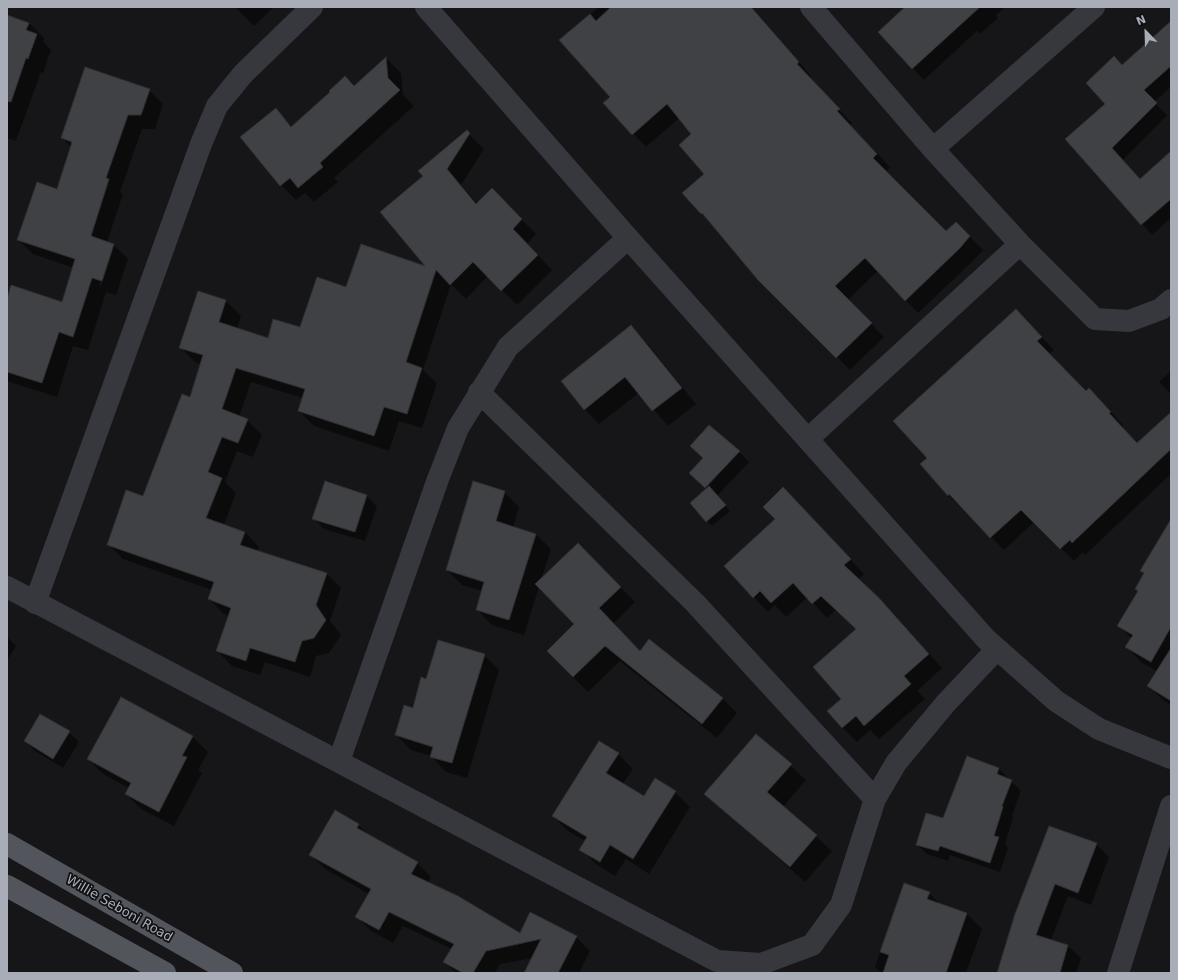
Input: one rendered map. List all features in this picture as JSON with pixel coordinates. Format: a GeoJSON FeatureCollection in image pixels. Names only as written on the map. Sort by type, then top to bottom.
{"type":"FeatureCollection","features":[{"type":"Feature","properties":{"kind":"main road","name":"Willie Seboni Road"},"geometry":{"type":"LineString","coordinates":[[7,844],[232,973]]}},
{"type":"Feature","properties":{"kind":"main road"},"geometry":{"type":"LineString","coordinates":[[7,886],[165,973]]}},
{"type":"Feature","properties":{"kind":"street"},"geometry":{"type":"LineString","coordinates":[[35,603],[201,144],[218,106],[244,74],[312,7]]}},
{"type":"Feature","properties":{"kind":"street"},"geometry":{"type":"LineString","coordinates":[[426,7],[628,238],[809,438],[986,639],[1056,701],[1099,729],[1171,758]]}},
{"type":"Feature","properties":{"kind":"street"},"geometry":{"type":"LineString","coordinates":[[811,7],[933,149],[1020,244],[1095,319],[1129,321],[1161,309],[1171,300]]}},
{"type":"Feature","properties":{"kind":"street"},"geometry":{"type":"LineString","coordinates":[[933,149],[1094,7]]}},
{"type":"Feature","properties":{"kind":"street"},"geometry":{"type":"LineString","coordinates":[[339,761],[438,479],[458,428],[508,346],[628,238]]}},
{"type":"Feature","properties":{"kind":"street"},"geometry":{"type":"LineString","coordinates":[[809,438],[1020,244]]}},
{"type":"Feature","properties":{"kind":"street"},"geometry":{"type":"LineString","coordinates":[[479,392],[695,603],[875,799]]}},
{"type":"Feature","properties":{"kind":"street"},"geometry":{"type":"LineString","coordinates":[[7,587],[717,961],[761,964],[812,945],[841,905],[875,799],[896,763],[946,703],[997,649]]}},
{"type":"Feature","properties":{"kind":"street"},"geometry":{"type":"LineString","coordinates":[[1118,973],[1171,806]]}},
{"type":"Feature","properties":{"kind":"building"},"geometry":{"type":"Polygon","coordinates":[[[611,7],[751,7],[799,62],[797,64],[840,109],[837,111],[877,154],[873,158],[946,231],[956,222],[970,236],[960,248],[905,301],[865,258],[835,286],[872,323],[836,358],[758,280],[702,213],[701,214],[682,193],[704,174],[679,145],[691,134],[667,104],[632,135],[603,103],[610,97],[559,40],[590,14],[596,21],[611,7]]]}},
{"type":"Feature","properties":{"kind":"building"},"geometry":{"type":"Polygon","coordinates":[[[905,7],[980,7],[912,69],[878,32],[905,7]]]}},
{"type":"Feature","properties":{"kind":"building"},"geometry":{"type":"Polygon","coordinates":[[[7,15],[29,23],[26,30],[37,34],[28,59],[26,58],[11,102],[7,101],[7,15]]]}},
{"type":"Feature","properties":{"kind":"building"},"geometry":{"type":"Polygon","coordinates":[[[1171,21],[1171,66],[1144,90],[1157,103],[1112,148],[1140,179],[1171,151],[1171,199],[1141,225],[1065,139],[1105,104],[1086,83],[1114,56],[1122,65],[1171,21]]]}},
{"type":"Feature","properties":{"kind":"building"},"geometry":{"type":"Polygon","coordinates":[[[386,57],[388,78],[400,90],[320,163],[323,167],[298,188],[290,178],[280,186],[240,137],[276,108],[291,127],[330,92],[329,91],[345,76],[354,86],[386,57]]]}},
{"type":"Feature","properties":{"kind":"building"},"geometry":{"type":"Polygon","coordinates":[[[85,67],[150,89],[141,115],[128,115],[106,178],[109,179],[91,236],[114,244],[102,281],[92,278],[73,337],[59,332],[42,383],[7,372],[7,299],[11,285],[62,302],[75,259],[17,240],[37,182],[57,189],[72,142],[61,138],[85,67]]]}},
{"type":"Feature","properties":{"kind":"building"},"geometry":{"type":"Polygon","coordinates":[[[467,130],[470,133],[447,169],[476,204],[492,188],[522,219],[513,229],[538,255],[501,291],[473,262],[450,285],[436,270],[406,362],[422,368],[407,414],[384,407],[374,436],[298,411],[305,389],[236,368],[222,409],[248,419],[238,443],[222,437],[208,472],[222,478],[206,518],[245,532],[240,545],[327,573],[316,605],[326,620],[314,638],[302,641],[295,662],[250,648],[246,661],[216,651],[231,608],[208,599],[214,582],[107,545],[126,490],[143,496],[182,394],[190,397],[203,355],[179,348],[198,291],[226,300],[219,322],[268,338],[273,319],[300,327],[317,277],[346,287],[361,244],[425,266],[380,212],[423,176],[418,171],[467,130]]]}},
{"type":"Feature","properties":{"kind":"building"},"geometry":{"type":"Polygon","coordinates":[[[1016,309],[1042,337],[1037,341],[1086,391],[1089,388],[1111,412],[1109,413],[1137,443],[1171,412],[1171,449],[1072,543],[1070,540],[1060,549],[1021,510],[990,538],[949,494],[948,496],[920,464],[927,458],[893,421],[1016,309]]]}},
{"type":"Feature","properties":{"kind":"building"},"geometry":{"type":"Polygon","coordinates":[[[631,325],[682,388],[652,411],[625,377],[584,410],[561,381],[631,325]]]}},
{"type":"Feature","properties":{"kind":"building"},"geometry":{"type":"Polygon","coordinates":[[[709,425],[740,451],[705,488],[689,473],[703,458],[690,446],[709,425]]]}},
{"type":"Feature","properties":{"kind":"building"},"geometry":{"type":"Polygon","coordinates":[[[325,481],[367,495],[355,532],[312,519],[325,481]]]}},
{"type":"Feature","properties":{"kind":"building"},"geometry":{"type":"Polygon","coordinates":[[[473,481],[505,491],[496,521],[536,534],[509,620],[476,610],[484,582],[446,570],[473,481]]]}},
{"type":"Feature","properties":{"kind":"building"},"geometry":{"type":"Polygon","coordinates":[[[709,486],[726,505],[706,522],[690,503],[709,486]]]}},
{"type":"Feature","properties":{"kind":"building"},"geometry":{"type":"Polygon","coordinates":[[[783,487],[851,559],[844,565],[879,598],[929,654],[904,676],[911,684],[864,726],[856,716],[842,728],[827,711],[841,699],[813,667],[856,629],[821,596],[812,604],[793,583],[771,603],[760,591],[753,598],[724,566],[775,519],[763,507],[783,487]]]}},
{"type":"Feature","properties":{"kind":"building"},"geometry":{"type":"Polygon","coordinates":[[[1171,519],[1171,627],[1151,662],[1125,647],[1133,635],[1117,626],[1138,591],[1135,589],[1144,573],[1140,571],[1171,519]]]}},
{"type":"Feature","properties":{"kind":"building"},"geometry":{"type":"Polygon","coordinates":[[[578,543],[621,587],[599,608],[640,651],[649,639],[723,698],[702,724],[605,646],[573,677],[547,651],[574,624],[535,584],[578,543]]]}},
{"type":"Feature","properties":{"kind":"building"},"geometry":{"type":"Polygon","coordinates":[[[438,640],[485,654],[452,763],[430,757],[433,747],[395,735],[404,705],[413,708],[421,677],[426,679],[438,640]]]}},
{"type":"Feature","properties":{"kind":"building"},"geometry":{"type":"Polygon","coordinates":[[[1171,648],[1171,701],[1147,686],[1171,648]]]}},
{"type":"Feature","properties":{"kind":"building"},"geometry":{"type":"Polygon","coordinates":[[[121,697],[193,736],[182,756],[187,757],[159,812],[125,794],[131,783],[87,759],[121,697]]]}},
{"type":"Feature","properties":{"kind":"building"},"geometry":{"type":"Polygon","coordinates":[[[40,714],[70,731],[53,759],[24,741],[40,714]]]}},
{"type":"Feature","properties":{"kind":"building"},"geometry":{"type":"Polygon","coordinates":[[[756,734],[792,764],[767,792],[817,835],[790,867],[704,794],[756,734]]]}},
{"type":"Feature","properties":{"kind":"building"},"geometry":{"type":"Polygon","coordinates":[[[599,741],[619,753],[606,773],[644,796],[655,778],[676,791],[633,859],[610,845],[600,862],[579,850],[587,837],[552,816],[599,741]]]}},
{"type":"Feature","properties":{"kind":"building"},"geometry":{"type":"Polygon","coordinates":[[[967,756],[999,768],[997,774],[1012,780],[1002,806],[1003,807],[994,836],[999,837],[990,863],[940,846],[938,851],[916,845],[926,813],[943,818],[967,756]]]}},
{"type":"Feature","properties":{"kind":"building"},"geometry":{"type":"Polygon","coordinates":[[[335,810],[359,824],[357,828],[418,862],[411,874],[458,896],[520,933],[530,912],[577,936],[558,973],[524,973],[541,939],[486,951],[473,973],[463,973],[443,962],[454,944],[389,912],[379,930],[355,917],[371,889],[309,855],[335,810]]]}},
{"type":"Feature","properties":{"kind":"building"},"geometry":{"type":"Polygon","coordinates":[[[1049,826],[1097,843],[1078,893],[1055,884],[1036,935],[1068,945],[1060,973],[997,973],[1015,914],[1049,826]]]}},
{"type":"Feature","properties":{"kind":"building"},"geometry":{"type":"Polygon","coordinates":[[[904,883],[930,892],[927,899],[967,913],[946,973],[883,973],[889,955],[880,952],[904,883]]]}}]}
